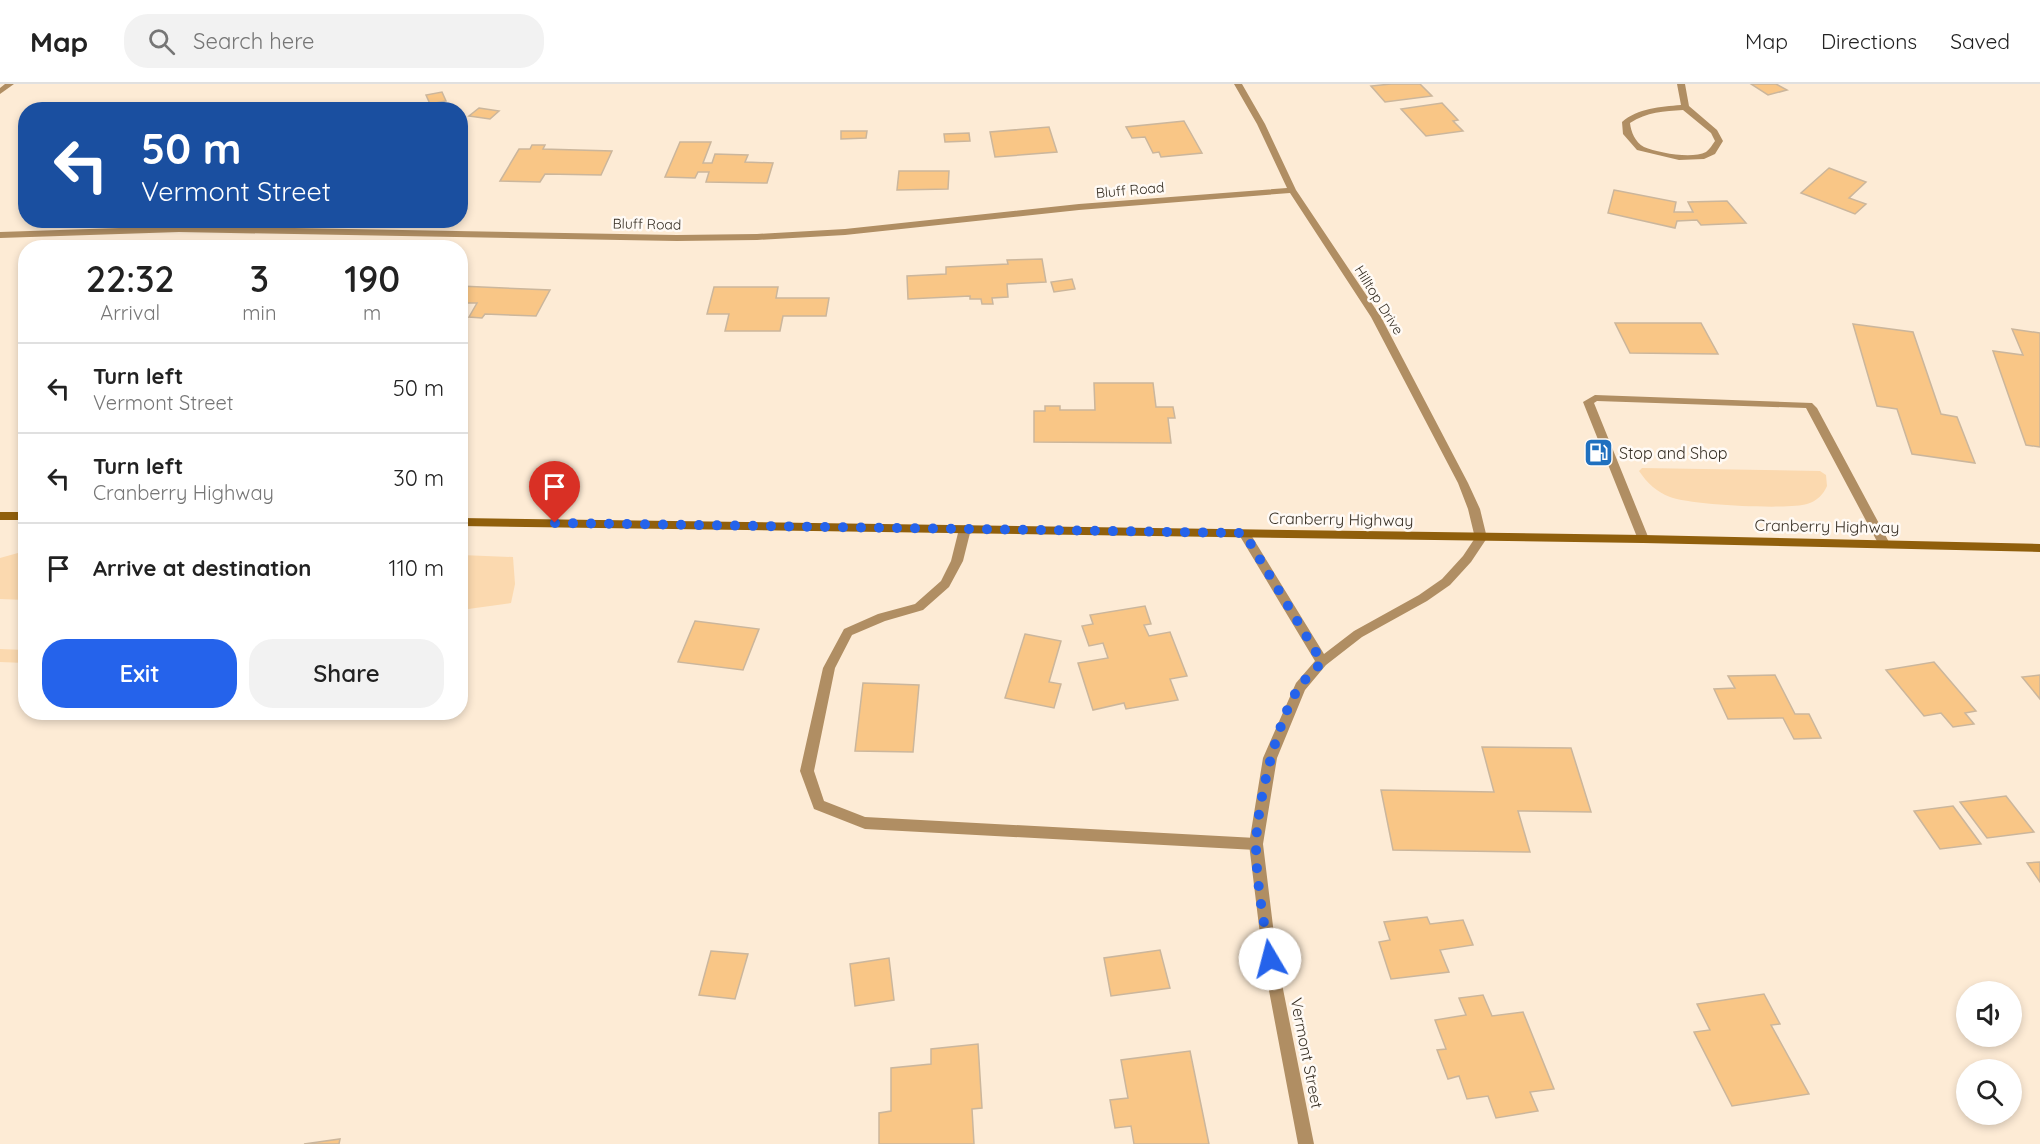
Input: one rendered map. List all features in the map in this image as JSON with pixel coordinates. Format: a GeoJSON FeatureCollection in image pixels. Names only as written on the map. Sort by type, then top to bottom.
{"type":"FeatureCollection","features":[{"type":"Feature","properties":{"kind":"main road"},"geometry":{"type":"LineString","coordinates":[[0,516],[18,516]]}},
{"type":"Feature","properties":{"kind":"main road","name":"Cranberry Highway"},"geometry":{"type":"LineString","coordinates":[[468,522],[1643,539],[2040,548]]}},
{"type":"Feature","properties":{"kind":"street"},"geometry":{"type":"LineString","coordinates":[[0,92],[10,84]]}},
{"type":"Feature","properties":{"kind":"street","name":"Hilltop Drive"},"geometry":{"type":"LineString","coordinates":[[1238,84],[1261,124],[1292,190],[1376,317],[1463,483],[1474,509],[1481,538]]}},
{"type":"Feature","properties":{"kind":"street"},"geometry":{"type":"LineString","coordinates":[[1681,84],[1684,107],[1714,132],[1719,141],[1712,152],[1701,157],[1667,156],[1640,147],[1627,134],[1626,122],[1635,115],[1650,110],[1684,107]]}},
{"type":"Feature","properties":{"kind":"street","name":"Bluff Road"},"geometry":{"type":"LineString","coordinates":[[0,235],[179,229],[677,238],[757,237],[845,232],[1079,207],[1292,190]]}},
{"type":"Feature","properties":{"kind":"street"},"geometry":{"type":"LineString","coordinates":[[1643,539],[1588,402],[1595,398],[1808,405],[1812,408],[1884,544]]}},
{"type":"Feature","properties":{"kind":"street"},"geometry":{"type":"LineString","coordinates":[[965,529],[957,561],[945,584],[919,607],[882,617],[849,632],[829,668],[807,771],[819,805],[865,824],[1256,844]]}},
{"type":"Feature","properties":{"kind":"street"},"geometry":{"type":"LineString","coordinates":[[1244,533],[1322,662]]}},
{"type":"Feature","properties":{"kind":"street","name":"Vermont Street"},"geometry":{"type":"LineString","coordinates":[[1306,1144],[1270,959],[1256,844],[1262,801],[1274,749],[1300,687],[1322,662],[1358,634],[1423,598],[1446,582],[1467,559],[1481,538]]}},
{"type":"Feature","properties":{"kind":"shaded area"},"geometry":{"type":"Polygon","coordinates":[[[1642,468],[1820,471],[1826,475],[1827,486],[1814,501],[1796,506],[1761,507],[1717,504],[1681,500],[1665,495],[1645,479],[1639,471],[1642,468]]]}},
{"type":"Feature","properties":{"kind":"shaded area"},"geometry":{"type":"Polygon","coordinates":[[[18,553],[18,600],[0,599],[0,558],[18,553]]]}},
{"type":"Feature","properties":{"kind":"shaded area"},"geometry":{"type":"Polygon","coordinates":[[[468,555],[513,557],[515,584],[511,603],[468,609],[468,555]]]}},
{"type":"Feature","properties":{"kind":"shaded area"},"geometry":{"type":"Polygon","coordinates":[[[0,649],[18,650],[18,663],[0,662],[0,649]]]}},
{"type":"Feature","properties":{"kind":"building"},"geometry":{"type":"Polygon","coordinates":[[[1420,84],[1432,96],[1385,102],[1371,86],[1420,84]]]}},
{"type":"Feature","properties":{"kind":"building"},"geometry":{"type":"Polygon","coordinates":[[[1751,84],[1776,84],[1787,90],[1768,95],[1751,84]]]}},
{"type":"Feature","properties":{"kind":"building"},"geometry":{"type":"Polygon","coordinates":[[[442,92],[446,101],[429,102],[426,95],[442,92]]]}},
{"type":"Feature","properties":{"kind":"building"},"geometry":{"type":"Polygon","coordinates":[[[1442,103],[1458,120],[1453,121],[1463,131],[1426,136],[1401,109],[1442,103]]]}},
{"type":"Feature","properties":{"kind":"building"},"geometry":{"type":"Polygon","coordinates":[[[479,108],[499,111],[490,119],[469,116],[479,108]]]}},
{"type":"Feature","properties":{"kind":"building"},"geometry":{"type":"Polygon","coordinates":[[[1184,121],[1202,153],[1161,157],[1159,152],[1153,153],[1145,137],[1132,138],[1126,127],[1184,121]]]}},
{"type":"Feature","properties":{"kind":"building"},"geometry":{"type":"Polygon","coordinates":[[[1049,127],[1057,152],[995,157],[990,132],[1049,127]]]}},
{"type":"Feature","properties":{"kind":"building"},"geometry":{"type":"Polygon","coordinates":[[[841,131],[867,131],[866,138],[841,139],[841,131]]]}},
{"type":"Feature","properties":{"kind":"building"},"geometry":{"type":"Polygon","coordinates":[[[969,133],[970,141],[945,142],[944,134],[969,133]]]}},
{"type":"Feature","properties":{"kind":"building"},"geometry":{"type":"Polygon","coordinates":[[[680,142],[711,142],[703,163],[712,163],[715,154],[748,155],[745,162],[773,163],[767,183],[706,182],[709,172],[698,172],[695,178],[665,177],[680,142]]]}},
{"type":"Feature","properties":{"kind":"building"},"geometry":{"type":"Polygon","coordinates":[[[532,145],[545,145],[543,149],[612,151],[601,175],[545,174],[540,182],[500,181],[519,149],[530,149],[532,145]]]}},
{"type":"Feature","properties":{"kind":"building"},"geometry":{"type":"Polygon","coordinates":[[[1829,168],[1866,182],[1849,198],[1866,204],[1855,214],[1801,193],[1829,168]]]}},
{"type":"Feature","properties":{"kind":"building"},"geometry":{"type":"Polygon","coordinates":[[[899,171],[949,171],[948,189],[897,190],[899,171]]]}},
{"type":"Feature","properties":{"kind":"building"},"geometry":{"type":"Polygon","coordinates":[[[1614,190],[1676,202],[1674,212],[1693,212],[1688,202],[1727,201],[1746,223],[1701,225],[1697,220],[1677,221],[1675,228],[1608,213],[1614,190]]]}},
{"type":"Feature","properties":{"kind":"building"},"geometry":{"type":"Polygon","coordinates":[[[1042,259],[1046,282],[1007,284],[1008,297],[992,298],[993,304],[982,304],[981,299],[970,299],[970,296],[908,299],[907,276],[946,274],[946,267],[1008,264],[1007,260],[1042,259]]]}},
{"type":"Feature","properties":{"kind":"building"},"geometry":{"type":"Polygon","coordinates":[[[1072,279],[1075,289],[1054,292],[1051,282],[1072,279]]]}},
{"type":"Feature","properties":{"kind":"building"},"geometry":{"type":"Polygon","coordinates":[[[468,286],[550,290],[536,316],[485,314],[482,318],[469,317],[477,303],[468,303],[468,286]]]}},
{"type":"Feature","properties":{"kind":"building"},"geometry":{"type":"Polygon","coordinates":[[[714,287],[778,287],[776,298],[829,298],[826,316],[783,316],[780,331],[725,331],[729,314],[707,314],[714,287]]]}},
{"type":"Feature","properties":{"kind":"building"},"geometry":{"type":"Polygon","coordinates":[[[1615,323],[1701,323],[1718,354],[1630,353],[1615,323]]]}},
{"type":"Feature","properties":{"kind":"building"},"geometry":{"type":"Polygon","coordinates":[[[1853,324],[1913,332],[1941,414],[1957,417],[1975,463],[1912,454],[1897,409],[1877,406],[1853,324]]]}},
{"type":"Feature","properties":{"kind":"building"},"geometry":{"type":"Polygon","coordinates":[[[2012,329],[2040,333],[2040,447],[2026,445],[1993,351],[2023,355],[2012,329]]]}},
{"type":"Feature","properties":{"kind":"building"},"geometry":{"type":"Polygon","coordinates":[[[1094,383],[1153,383],[1156,407],[1173,407],[1175,418],[1168,418],[1171,443],[1034,442],[1034,411],[1045,411],[1045,406],[1060,406],[1060,410],[1095,410],[1094,383]]]}},
{"type":"Feature","properties":{"kind":"building"},"geometry":{"type":"Polygon","coordinates":[[[1145,606],[1151,624],[1144,625],[1149,636],[1170,632],[1187,676],[1170,679],[1178,700],[1126,709],[1124,703],[1093,710],[1078,663],[1108,658],[1103,643],[1089,646],[1082,626],[1093,624],[1090,615],[1145,606]]]}},
{"type":"Feature","properties":{"kind":"building"},"geometry":{"type":"Polygon","coordinates":[[[695,621],[759,629],[743,670],[678,662],[695,621]]]}},
{"type":"Feature","properties":{"kind":"building"},"geometry":{"type":"Polygon","coordinates":[[[1025,634],[1061,641],[1049,682],[1061,684],[1054,708],[1005,698],[1025,634]]]}},
{"type":"Feature","properties":{"kind":"building"},"geometry":{"type":"Polygon","coordinates":[[[1934,662],[1976,711],[1965,713],[1974,724],[1953,727],[1941,713],[1924,716],[1886,670],[1934,662]]]}},
{"type":"Feature","properties":{"kind":"building"},"geometry":{"type":"Polygon","coordinates":[[[1775,675],[1795,714],[1809,714],[1821,738],[1794,739],[1783,718],[1728,719],[1714,689],[1735,688],[1728,676],[1775,675]]]}},
{"type":"Feature","properties":{"kind":"building"},"geometry":{"type":"Polygon","coordinates":[[[2040,675],[2040,699],[2022,677],[2040,675]]]}},
{"type":"Feature","properties":{"kind":"building"},"geometry":{"type":"Polygon","coordinates":[[[863,683],[919,685],[913,752],[855,751],[863,683]]]}},
{"type":"Feature","properties":{"kind":"building"},"geometry":{"type":"Polygon","coordinates":[[[1482,747],[1571,748],[1591,812],[1518,811],[1530,852],[1393,850],[1381,790],[1494,792],[1482,747]]]}},
{"type":"Feature","properties":{"kind":"building"},"geometry":{"type":"Polygon","coordinates":[[[2006,796],[2034,832],[1987,838],[1960,802],[2006,796]]]}},
{"type":"Feature","properties":{"kind":"building"},"geometry":{"type":"Polygon","coordinates":[[[1953,806],[1981,844],[1940,849],[1914,811],[1953,806]]]}},
{"type":"Feature","properties":{"kind":"building"},"geometry":{"type":"Polygon","coordinates":[[[2040,862],[2040,882],[2027,863],[2040,862]]]}},
{"type":"Feature","properties":{"kind":"building"},"geometry":{"type":"Polygon","coordinates":[[[1427,917],[1430,924],[1463,920],[1473,945],[1440,950],[1449,972],[1391,979],[1379,942],[1390,940],[1384,922],[1427,917]]]}},
{"type":"Feature","properties":{"kind":"building"},"geometry":{"type":"Polygon","coordinates":[[[1160,950],[1170,988],[1111,996],[1104,958],[1160,950]]]}},
{"type":"Feature","properties":{"kind":"building"},"geometry":{"type":"Polygon","coordinates":[[[711,951],[748,954],[735,999],[699,995],[711,951]]]}},
{"type":"Feature","properties":{"kind":"building"},"geometry":{"type":"Polygon","coordinates":[[[889,958],[894,1000],[855,1006],[850,964],[889,958]]]}},
{"type":"Feature","properties":{"kind":"building"},"geometry":{"type":"Polygon","coordinates":[[[1764,994],[1780,1024],[1771,1025],[1809,1094],[1732,1106],[1694,1032],[1710,1030],[1697,1004],[1764,994]]]}},
{"type":"Feature","properties":{"kind":"building"},"geometry":{"type":"Polygon","coordinates":[[[1483,995],[1492,1016],[1523,1012],[1554,1089],[1530,1092],[1538,1111],[1496,1118],[1488,1096],[1467,1099],[1459,1076],[1448,1079],[1437,1050],[1446,1049],[1435,1020],[1466,1015],[1459,998],[1483,995]]]}},
{"type":"Feature","properties":{"kind":"building"},"geometry":{"type":"Polygon","coordinates":[[[978,1044],[982,1108],[972,1109],[974,1144],[879,1144],[879,1113],[891,1111],[891,1068],[931,1064],[931,1049],[978,1044]]]}},
{"type":"Feature","properties":{"kind":"building"},"geometry":{"type":"Polygon","coordinates":[[[1190,1051],[1209,1144],[1134,1144],[1131,1126],[1115,1128],[1110,1100],[1128,1098],[1121,1060],[1190,1051]]]}},
{"type":"Feature","properties":{"kind":"building"},"geometry":{"type":"Polygon","coordinates":[[[340,1139],[339,1144],[304,1144],[340,1139]]]}},
{"type":"Feature","properties":{"kind":"place","name":"Stop and Shop"},"geometry":{"type":"Point","coordinates":[1598,453]}},
{"type":"Feature","properties":{"kind":"route"},"geometry":{"type":"LineString","coordinates":[[555,523],[1244,533],[1322,662],[1300,687],[1284,722],[1270,758],[1262,801],[1256,844],[1270,959]]}}]}
